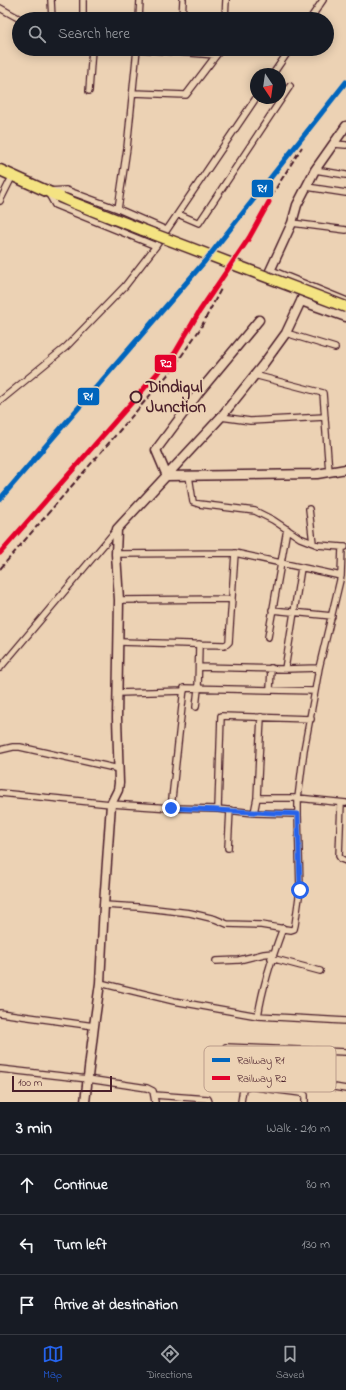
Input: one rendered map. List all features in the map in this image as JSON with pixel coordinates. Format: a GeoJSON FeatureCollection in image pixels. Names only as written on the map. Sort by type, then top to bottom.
{"type":"FeatureCollection","features":[{"type":"Feature","properties":{"kind":"highway"},"geometry":{"type":"LineString","coordinates":[[0,170],[72,202],[346,307]]}},
{"type":"Feature","properties":{"kind":"main road"},"geometry":{"type":"LineString","coordinates":[[346,126],[315,170],[297,205],[292,223],[270,271],[346,302]]}},
{"type":"Feature","properties":{"kind":"main road"},"geometry":{"type":"LineString","coordinates":[[85,1102],[100,983],[111,804],[118,790],[119,769],[117,718],[119,600],[116,554],[117,529],[221,417],[254,375],[286,333],[307,286]]}},
{"type":"Feature","properties":{"kind":"main road"},"geometry":{"type":"LineString","coordinates":[[301,301],[346,317]]}},
{"type":"Feature","properties":{"kind":"main road"},"geometry":{"type":"LineString","coordinates":[[167,476],[156,450],[200,390],[259,320]]}},
{"type":"Feature","properties":{"kind":"main road"},"geometry":{"type":"LineString","coordinates":[[167,476],[318,474],[346,469]]}},
{"type":"Feature","properties":{"kind":"street"},"geometry":{"type":"LineString","coordinates":[[51,0],[52,12]]}},
{"type":"Feature","properties":{"kind":"street"},"geometry":{"type":"LineString","coordinates":[[82,12],[83,0]]}},
{"type":"Feature","properties":{"kind":"street"},"geometry":{"type":"LineString","coordinates":[[139,12],[140,0]]}},
{"type":"Feature","properties":{"kind":"street"},"geometry":{"type":"LineString","coordinates":[[182,12],[183,0]]}},
{"type":"Feature","properties":{"kind":"street"},"geometry":{"type":"LineString","coordinates":[[225,12],[226,0]]}},
{"type":"Feature","properties":{"kind":"street"},"geometry":{"type":"LineString","coordinates":[[315,12],[323,0]]}},
{"type":"Feature","properties":{"kind":"street"},"geometry":{"type":"LineString","coordinates":[[0,8],[12,15]]}},
{"type":"Feature","properties":{"kind":"street"},"geometry":{"type":"LineString","coordinates":[[89,91],[92,56]]}},
{"type":"Feature","properties":{"kind":"street"},"geometry":{"type":"LineString","coordinates":[[118,209],[127,148],[136,56]]}},
{"type":"Feature","properties":{"kind":"street"},"geometry":{"type":"LineString","coordinates":[[133,93],[186,95],[214,56]]}},
{"type":"Feature","properties":{"kind":"street"},"geometry":{"type":"LineString","coordinates":[[277,68],[285,56]]}},
{"type":"Feature","properties":{"kind":"street"},"geometry":{"type":"LineString","coordinates":[[178,214],[199,224],[290,86]]}},
{"type":"Feature","properties":{"kind":"street"},"geometry":{"type":"LineString","coordinates":[[0,401],[66,347],[125,286],[156,246],[252,104]]}},
{"type":"Feature","properties":{"kind":"street"},"geometry":{"type":"LineString","coordinates":[[334,144],[346,145]]}},
{"type":"Feature","properties":{"kind":"street"},"geometry":{"type":"LineString","coordinates":[[315,170],[346,175]]}},
{"type":"Feature","properties":{"kind":"street"},"geometry":{"type":"LineString","coordinates":[[0,201],[13,175]]}},
{"type":"Feature","properties":{"kind":"street"},"geometry":{"type":"LineString","coordinates":[[307,187],[346,193]]}},
{"type":"Feature","properties":{"kind":"street"},"geometry":{"type":"LineString","coordinates":[[156,246],[54,204],[47,192],[66,190],[118,209],[166,230]]}},
{"type":"Feature","properties":{"kind":"street"},"geometry":{"type":"LineString","coordinates":[[292,223],[346,230]]}},
{"type":"Feature","properties":{"kind":"street"},"geometry":{"type":"LineString","coordinates":[[286,333],[335,348]]}},
{"type":"Feature","properties":{"kind":"street"},"geometry":{"type":"LineString","coordinates":[[254,375],[323,393],[329,472]]}},
{"type":"Feature","properties":{"kind":"street"},"geometry":{"type":"LineString","coordinates":[[221,417],[250,421],[325,418]]}},
{"type":"Feature","properties":{"kind":"street"},"geometry":{"type":"LineString","coordinates":[[104,905],[153,908],[209,917],[227,924],[261,925],[291,930],[294,929],[295,925],[300,890],[298,798],[304,750],[319,668],[341,576],[344,547],[325,547],[300,538],[273,520],[255,511],[193,502],[189,476]]}},
{"type":"Feature","properties":{"kind":"street"},"geometry":{"type":"LineString","coordinates":[[309,509],[313,543]]}},
{"type":"Feature","properties":{"kind":"street"},"geometry":{"type":"LineString","coordinates":[[0,668],[117,529]]}},
{"type":"Feature","properties":{"kind":"street"},"geometry":{"type":"LineString","coordinates":[[268,637],[287,529]]}},
{"type":"Feature","properties":{"kind":"street"},"geometry":{"type":"LineString","coordinates":[[119,642],[227,644],[229,642],[235,553]]}},
{"type":"Feature","properties":{"kind":"street"},"geometry":{"type":"LineString","coordinates":[[116,554],[235,553],[280,564],[341,576]]}},
{"type":"Feature","properties":{"kind":"street"},"geometry":{"type":"LineString","coordinates":[[285,669],[301,568]]}},
{"type":"Feature","properties":{"kind":"street"},"geometry":{"type":"LineString","coordinates":[[119,600],[232,599]]}},
{"type":"Feature","properties":{"kind":"street"},"geometry":{"type":"LineString","coordinates":[[272,610],[332,616]]}},
{"type":"Feature","properties":{"kind":"street"},"geometry":{"type":"LineString","coordinates":[[196,707],[200,644]]}},
{"type":"Feature","properties":{"kind":"street"},"geometry":{"type":"LineString","coordinates":[[199,667],[285,669],[319,668]]}},
{"type":"Feature","properties":{"kind":"street"},"geometry":{"type":"LineString","coordinates":[[270,690],[271,668]]}},
{"type":"Feature","properties":{"kind":"street"},"geometry":{"type":"LineString","coordinates":[[171,808],[184,688],[315,691]]}},
{"type":"Feature","properties":{"kind":"street"},"geometry":{"type":"LineString","coordinates":[[118,693],[184,691]]}},
{"type":"Feature","properties":{"kind":"street"},"geometry":{"type":"LineString","coordinates":[[218,809],[221,716],[310,719]]}},
{"type":"Feature","properties":{"kind":"street"},"geometry":{"type":"LineString","coordinates":[[254,813],[257,798],[261,718]]}},
{"type":"Feature","properties":{"kind":"street"},"geometry":{"type":"LineString","coordinates":[[0,750],[13,747],[20,748],[119,769]]}},
{"type":"Feature","properties":{"kind":"street"},"geometry":{"type":"LineString","coordinates":[[0,793],[111,804],[218,809],[254,813],[298,814]]}},
{"type":"Feature","properties":{"kind":"street"},"geometry":{"type":"LineString","coordinates":[[257,798],[298,798],[343,803],[339,856],[340,859],[346,861]]}},
{"type":"Feature","properties":{"kind":"street"},"geometry":{"type":"LineString","coordinates":[[228,848],[230,810]]}},
{"type":"Feature","properties":{"kind":"street"},"geometry":{"type":"LineString","coordinates":[[258,1016],[262,990],[272,956],[283,928]]}},
{"type":"Feature","properties":{"kind":"street"},"geometry":{"type":"LineString","coordinates":[[216,961],[239,960],[264,954],[320,971]]}},
{"type":"Feature","properties":{"kind":"street"},"geometry":{"type":"LineString","coordinates":[[100,983],[174,1001],[258,1016],[346,1021]]}},
{"type":"Feature","properties":{"kind":"street"},"geometry":{"type":"LineString","coordinates":[[0,1013],[94,1026]]}},
{"type":"Feature","properties":{"kind":"street"},"geometry":{"type":"LineString","coordinates":[[336,1052],[346,1052]]}},
{"type":"Feature","properties":{"kind":"street"},"geometry":{"type":"LineString","coordinates":[[0,1069],[88,1078],[147,1088],[152,1091],[155,1102]]}},
{"type":"Feature","properties":{"kind":"street"},"geometry":{"type":"LineString","coordinates":[[336,1087],[346,1089]]}},
{"type":"Feature","properties":{"kind":"street"},"geometry":{"type":"LineString","coordinates":[[241,1102],[243,1092]]}},
{"type":"Feature","properties":{"kind":"street"},"geometry":{"type":"LineString","coordinates":[[293,1092],[304,1095],[305,1102]]}},
{"type":"Feature","properties":{"kind":"street"},"geometry":{"type":"LineString","coordinates":[[154,1095],[208,1099],[209,1102]]}},
{"type":"Feature","properties":{"kind":"railway"},"geometry":{"type":"LineString","coordinates":[[0,553],[175,353],[199,312],[249,238],[278,185],[302,147]]}},
{"type":"Feature","properties":{"kind":"railway"},"geometry":{"type":"LineString","coordinates":[[0,569],[171,371],[200,329],[222,287]]}},
{"type":"Feature","properties":{"kind":"rail line","name":"R1"},"geometry":{"type":"LineString","coordinates":[[0,499],[205,261],[346,82]]}},
{"type":"Feature","properties":{"kind":"rail line","name":"R2"},"geometry":{"type":"LineString","coordinates":[[0,553],[175,353],[199,312],[249,238],[269,202]]}},
{"type":"Feature","properties":{"kind":"place","name":"Dindigul Junction"},"geometry":{"type":"Point","coordinates":[136,397]}},
{"type":"Feature","properties":{"kind":"route"},"geometry":{"type":"LineString","coordinates":[[171,808],[218,809],[254,813],[298,814],[300,890]]}}]}
